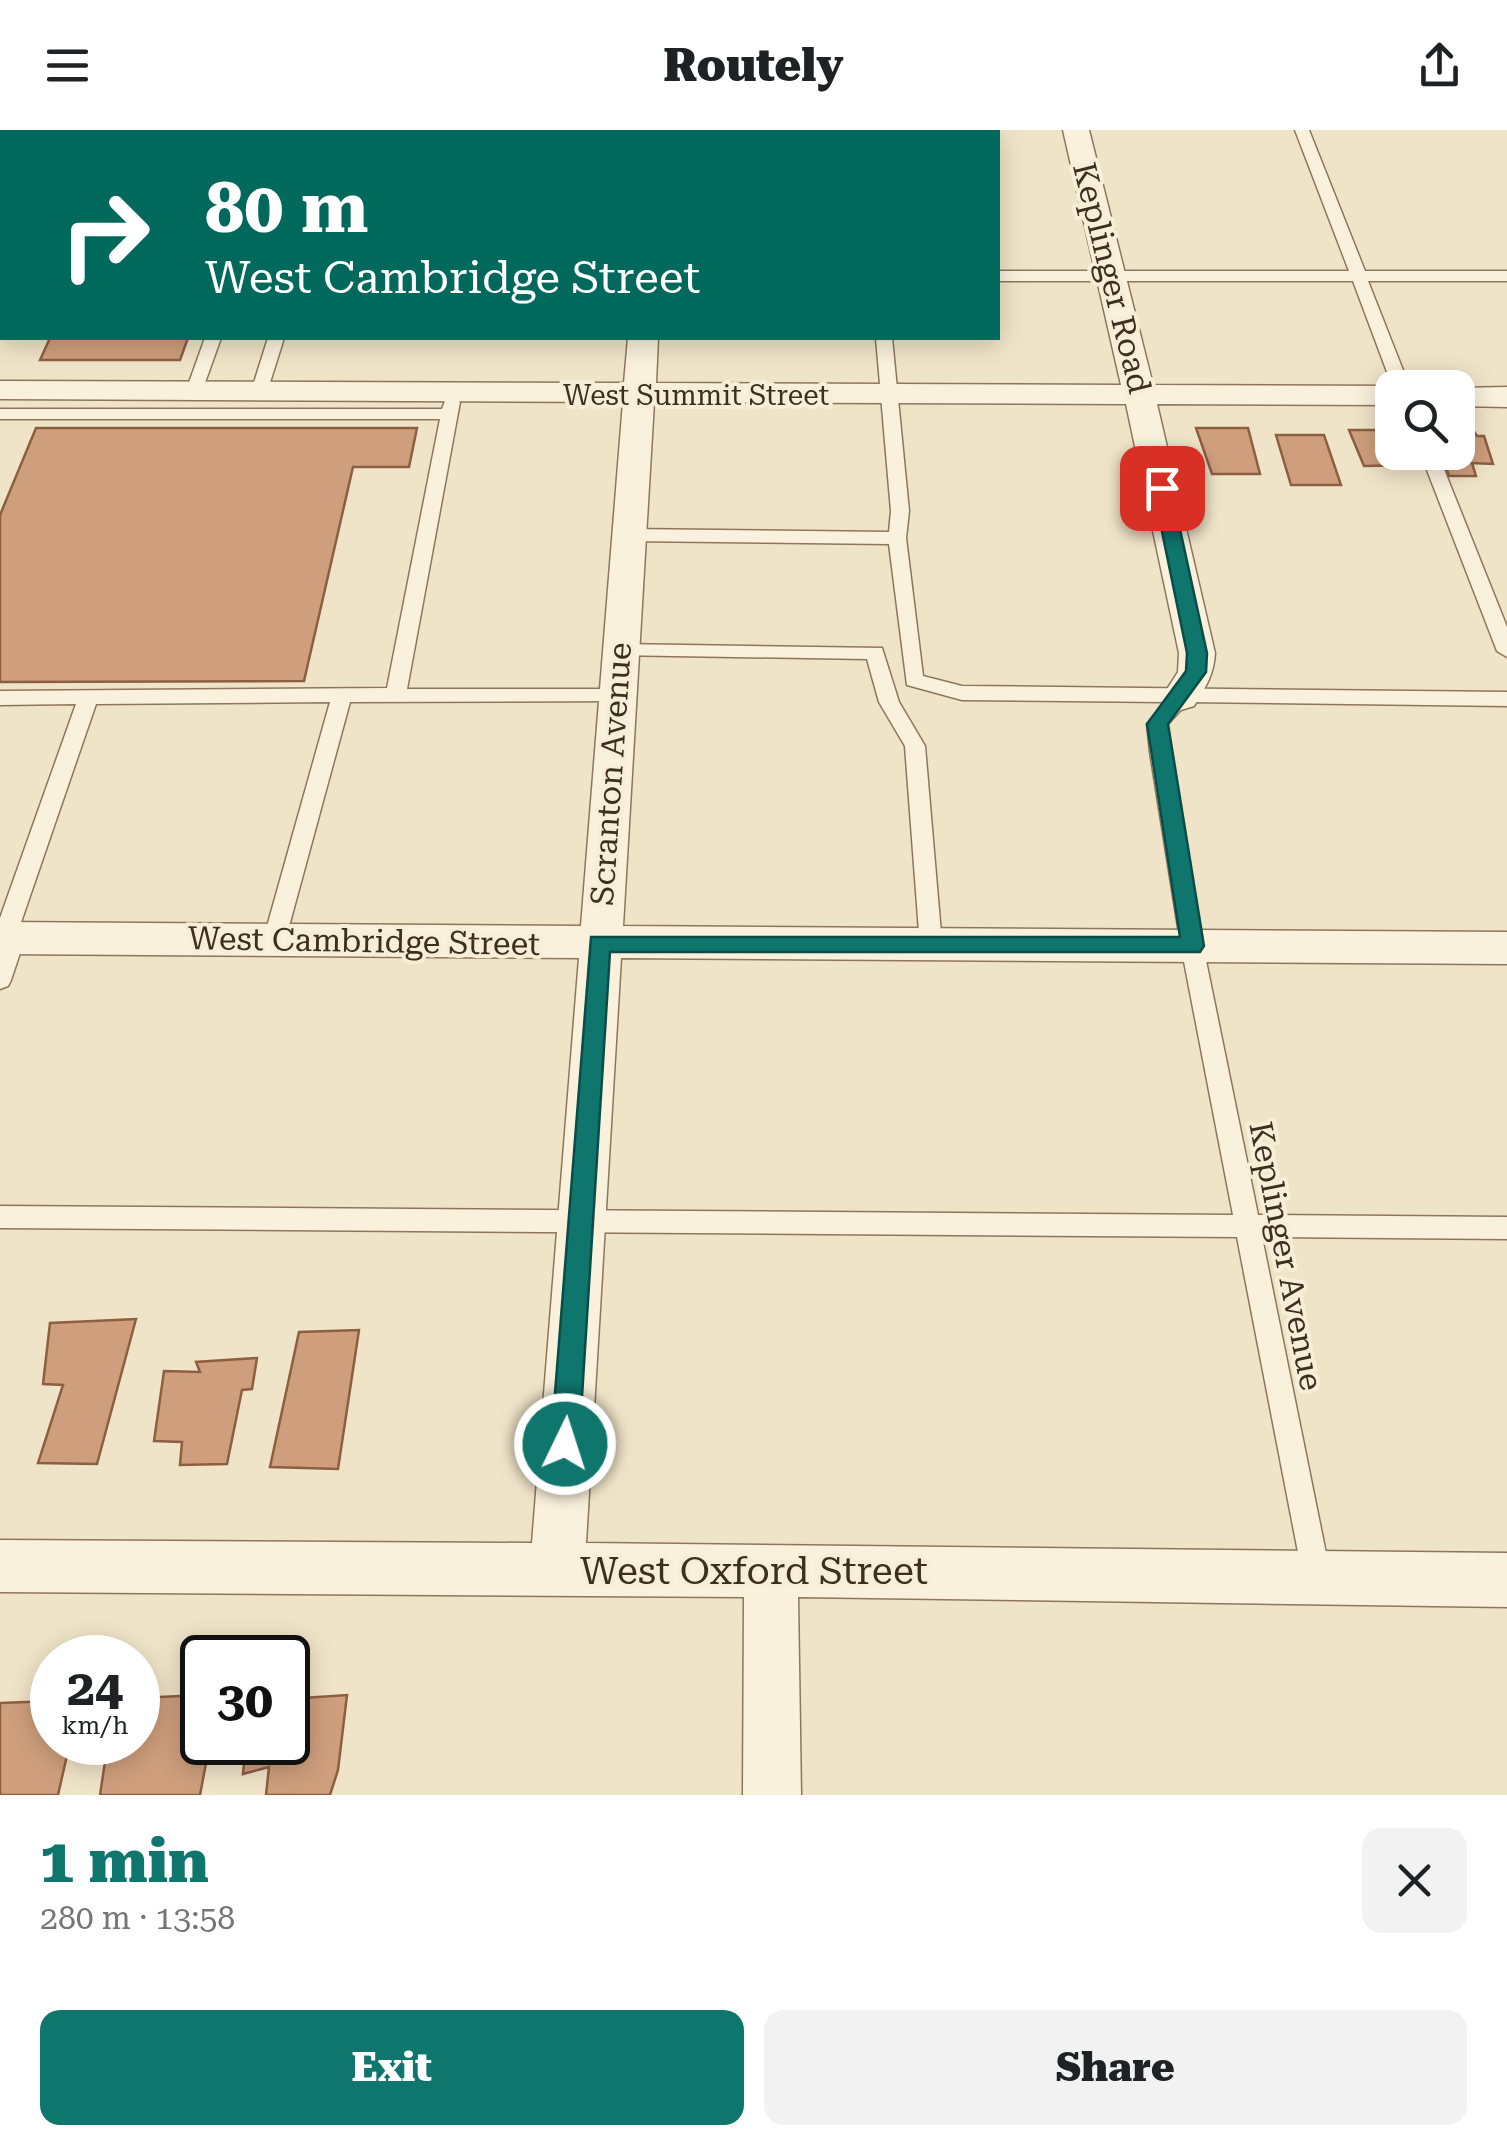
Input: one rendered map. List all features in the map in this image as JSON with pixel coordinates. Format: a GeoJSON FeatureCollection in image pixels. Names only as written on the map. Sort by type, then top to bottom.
{"type":"FeatureCollection","features":[{"type":"Feature","properties":{"kind":"street","name":"Keplinger Road"},"geometry":{"type":"LineString","coordinates":[[1076,130],[1197,653],[1196,672],[1181,697]]}},
{"type":"Feature","properties":{"kind":"street","name":"Scranton Avenue"},"geometry":{"type":"LineString","coordinates":[[557,1570],[643,340]]}},
{"type":"Feature","properties":{"kind":"street","name":"West Summit Street"},"geometry":{"type":"LineString","coordinates":[[0,390],[38,402],[260,392],[452,404],[638,395],[1375,396]]}},
{"type":"Feature","properties":{"kind":"street"},"geometry":{"type":"LineString","coordinates":[[1475,396],[1507,397]]}},
{"type":"Feature","properties":{"kind":"street","name":"West Cambridge Street"},"geometry":{"type":"LineString","coordinates":[[6,938],[1507,948]]}},
{"type":"Feature","properties":{"kind":"street","name":"West Oxford Street"},"geometry":{"type":"LineString","coordinates":[[0,1566],[1149,1572],[1507,1580]]}},
{"type":"Feature","properties":{"kind":"street"},"geometry":{"type":"LineString","coordinates":[[771,1571],[772,1795]]}},
{"type":"Feature","properties":{"kind":"lane"},"geometry":{"type":"LineString","coordinates":[[1302,130],[1395,370]]}},
{"type":"Feature","properties":{"kind":"lane"},"geometry":{"type":"LineString","coordinates":[[1000,276],[1507,276]]}},
{"type":"Feature","properties":{"kind":"lane"},"geometry":{"type":"LineString","coordinates":[[194,392],[211,340]]}},
{"type":"Feature","properties":{"kind":"lane"},"geometry":{"type":"LineString","coordinates":[[260,392],[275,340]]}},
{"type":"Feature","properties":{"kind":"lane"},"geometry":{"type":"LineString","coordinates":[[884,340],[900,512],[898,538],[914,680],[962,693],[1507,699]]}},
{"type":"Feature","properties":{"kind":"lane"},"geometry":{"type":"LineString","coordinates":[[0,414],[38,402],[452,404],[396,695]]}},
{"type":"Feature","properties":{"kind":"lane"},"geometry":{"type":"LineString","coordinates":[[1435,470],[1507,651]]}},
{"type":"Feature","properties":{"kind":"lane"},"geometry":{"type":"LineString","coordinates":[[628,535],[898,538]]}},
{"type":"Feature","properties":{"kind":"lane"},"geometry":{"type":"LineString","coordinates":[[620,650],[875,653],[888,702],[915,746],[932,944]]}},
{"type":"Feature","properties":{"kind":"lane"},"geometry":{"type":"LineString","coordinates":[[274,940],[342,695]]}},
{"type":"Feature","properties":{"kind":"lane"},"geometry":{"type":"LineString","coordinates":[[0,698],[617,696]]}},
{"type":"Feature","properties":{"kind":"lane"},"geometry":{"type":"LineString","coordinates":[[0,980],[6,938],[88,697]]}},
{"type":"Feature","properties":{"kind":"lane","name":"Keplinger Road"},"geometry":{"type":"LineString","coordinates":[[1181,697],[1158,724],[1192,946]]}},
{"type":"Feature","properties":{"kind":"lane","name":"Keplinger Avenue"},"geometry":{"type":"LineString","coordinates":[[1192,946],[1317,1578]]}},
{"type":"Feature","properties":{"kind":"lane"},"geometry":{"type":"LineString","coordinates":[[0,1217],[1507,1228]]}},
{"type":"Feature","properties":{"kind":"building"},"geometry":{"type":"Polygon","coordinates":[[[49,340],[187,340],[180,360],[40,360],[49,340]]]}},
{"type":"Feature","properties":{"kind":"building"},"geometry":{"type":"Polygon","coordinates":[[[36,428],[417,428],[409,467],[353,467],[304,681],[0,682],[0,515],[36,428]]]}},
{"type":"Feature","properties":{"kind":"building"},"geometry":{"type":"Polygon","coordinates":[[[1196,428],[1248,428],[1260,474],[1212,474],[1196,428]]]}},
{"type":"Feature","properties":{"kind":"building"},"geometry":{"type":"Polygon","coordinates":[[[1349,430],[1375,430],[1375,466],[1364,466],[1349,430]]]}},
{"type":"Feature","properties":{"kind":"building"},"geometry":{"type":"Polygon","coordinates":[[[1475,433],[1484,436],[1493,464],[1475,463],[1475,433]]]}},
{"type":"Feature","properties":{"kind":"building"},"geometry":{"type":"Polygon","coordinates":[[[1276,435],[1324,435],[1341,485],[1291,485],[1276,435]]]}},
{"type":"Feature","properties":{"kind":"building"},"geometry":{"type":"Polygon","coordinates":[[[1447,470],[1474,470],[1476,476],[1449,476],[1447,470]]]}},
{"type":"Feature","properties":{"kind":"building"},"geometry":{"type":"Polygon","coordinates":[[[136,1319],[97,1464],[38,1463],[63,1385],[43,1384],[50,1323],[136,1319]]]}},
{"type":"Feature","properties":{"kind":"building"},"geometry":{"type":"Polygon","coordinates":[[[359,1330],[338,1469],[270,1467],[299,1332],[359,1330]]]}},
{"type":"Feature","properties":{"kind":"building"},"geometry":{"type":"Polygon","coordinates":[[[257,1358],[252,1389],[242,1390],[227,1464],[180,1465],[182,1442],[154,1441],[164,1371],[200,1372],[196,1362],[257,1358]]]}},
{"type":"Feature","properties":{"kind":"building"},"geometry":{"type":"Polygon","coordinates":[[[347,1695],[338,1770],[330,1795],[266,1795],[269,1767],[243,1774],[244,1765],[310,1765],[310,1698],[347,1695]]]}},
{"type":"Feature","properties":{"kind":"building"},"geometry":{"type":"Polygon","coordinates":[[[180,1696],[180,1765],[206,1765],[200,1795],[100,1795],[105,1765],[160,1765],[160,1697],[180,1696]]]}},
{"type":"Feature","properties":{"kind":"building"},"geometry":{"type":"Polygon","coordinates":[[[30,1702],[30,1765],[65,1765],[58,1795],[0,1795],[0,1703],[30,1702]]]}},
{"type":"Feature","properties":{"kind":"route"},"geometry":{"type":"LineString","coordinates":[[565,1444],[599,944],[1192,946],[1158,724],[1196,672],[1197,653],[1162,488]]}}]}
